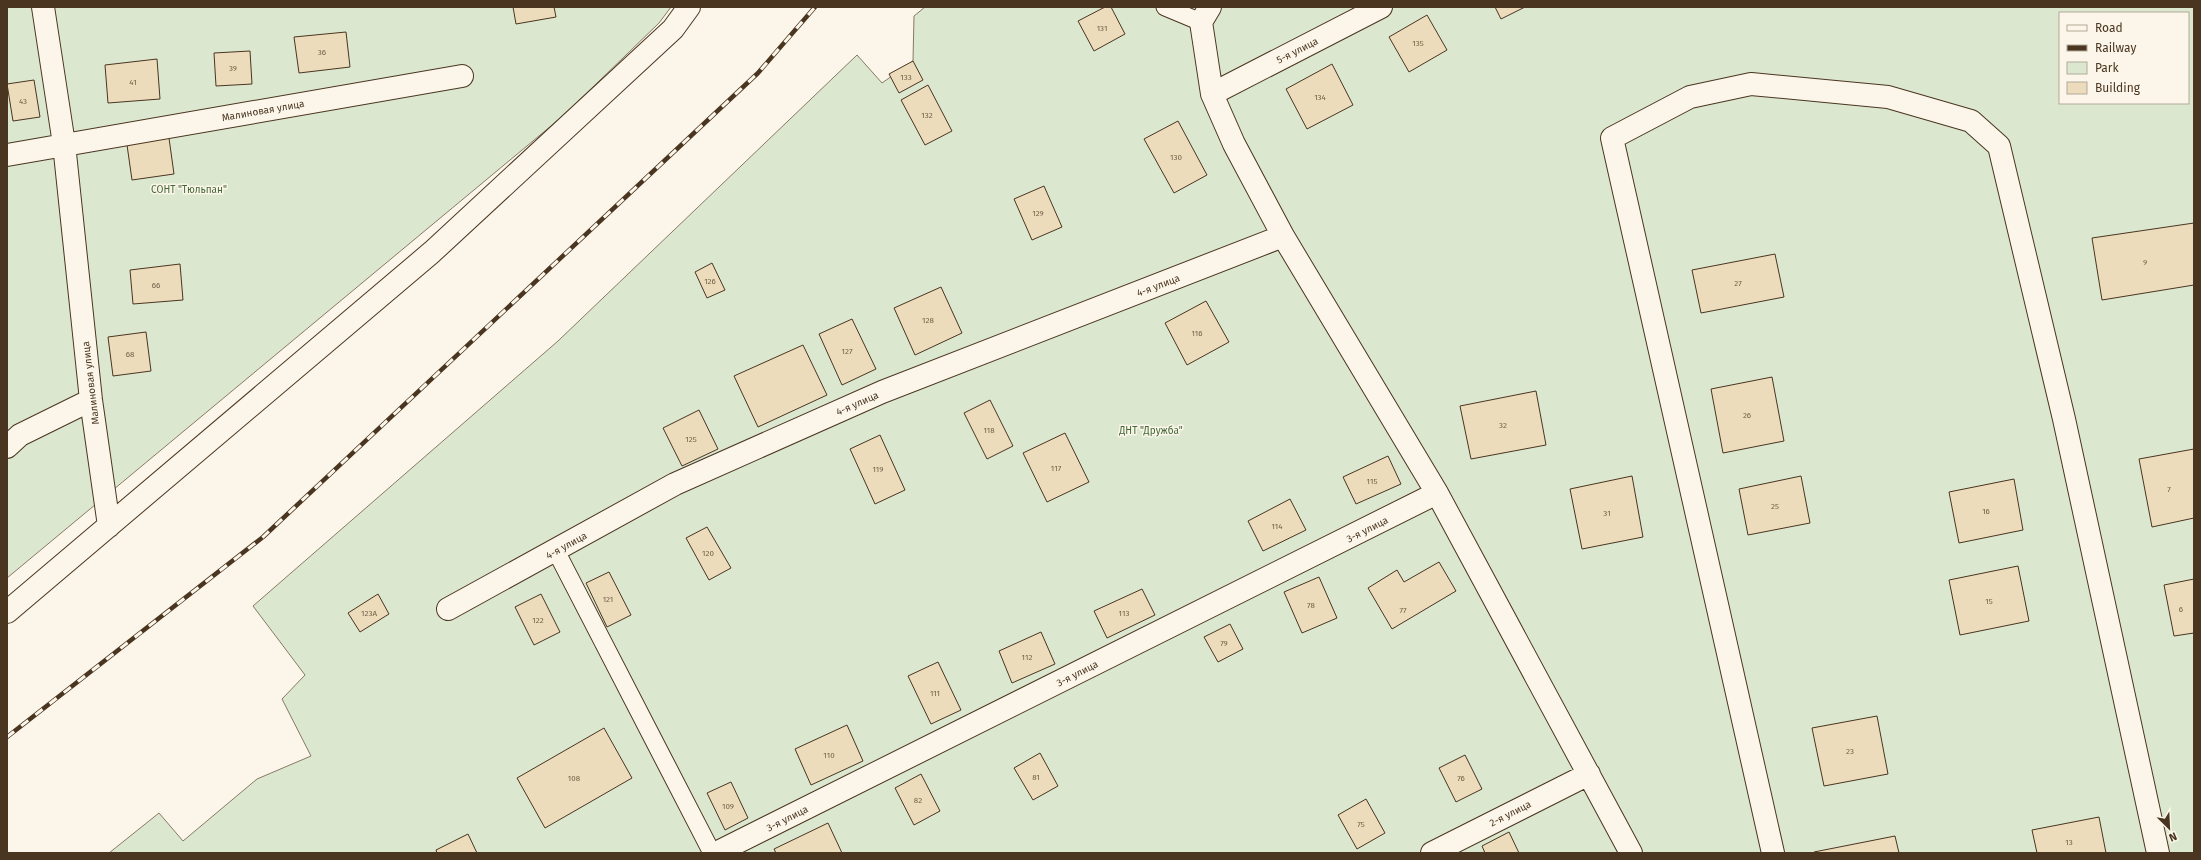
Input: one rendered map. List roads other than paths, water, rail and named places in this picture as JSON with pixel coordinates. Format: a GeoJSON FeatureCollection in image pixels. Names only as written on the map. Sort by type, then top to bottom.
{"type":"FeatureCollection","features":[{"type":"Feature","properties":{"kind":"street","name":"Малиновая улица"},"geometry":{"type":"LineString","coordinates":[[43,7],[64,144],[91,400],[109,526]]}},
{"type":"Feature","properties":{"kind":"street"},"geometry":{"type":"LineString","coordinates":[[7,612],[432,252],[672,29],[688,7]]}},
{"type":"Feature","properties":{"kind":"street","name":"5-я улица"},"geometry":{"type":"LineString","coordinates":[[1212,94],[1381,7]]}},
{"type":"Feature","properties":{"kind":"street"},"geometry":{"type":"LineString","coordinates":[[1205,14],[1212,94],[1234,144],[1283,236],[1437,494],[1631,853]]}},
{"type":"Feature","properties":{"kind":"street","name":"Малиновая улица"},"geometry":{"type":"LineString","coordinates":[[7,155],[462,76]]}},
{"type":"Feature","properties":{"kind":"street"},"geometry":{"type":"LineString","coordinates":[[1773,853],[1612,138],[1690,97],[1751,84],[1888,97],[1971,121],[1998,146],[2064,419],[2158,853]]}},
{"type":"Feature","properties":{"kind":"street","name":"4-я улица"},"geometry":{"type":"LineString","coordinates":[[448,609],[556,551],[675,484],[875,395],[1283,236]]}},
{"type":"Feature","properties":{"kind":"street"},"geometry":{"type":"LineString","coordinates":[[7,448],[20,435],[91,400]]}},
{"type":"Feature","properties":{"kind":"street","name":"3-я улица"},"geometry":{"type":"LineString","coordinates":[[716,853],[1437,494]]}},
{"type":"Feature","properties":{"kind":"street","name":"2-я улица"},"geometry":{"type":"LineString","coordinates":[[1432,853],[1589,774]]}},
{"type":"Feature","properties":{"kind":"lane"},"geometry":{"type":"LineString","coordinates":[[1166,7],[1205,14]]}},
{"type":"Feature","properties":{"kind":"lane"},"geometry":{"type":"LineString","coordinates":[[556,551],[712,853]]}},
{"type":"Feature","properties":{"kind":"railway"},"geometry":{"type":"LineString","coordinates":[[7,737],[263,537],[758,73],[815,7]]}},
{"type":"Feature","properties":{"kind":"park label","name":"СОНТ \"Тюльпан\""},"geometry":{"type":"Point","coordinates":[189,189]}},
{"type":"Feature","properties":{"kind":"park label","name":"ДНТ \"Дружба\""},"geometry":{"type":"Point","coordinates":[1151,430]}}]}
